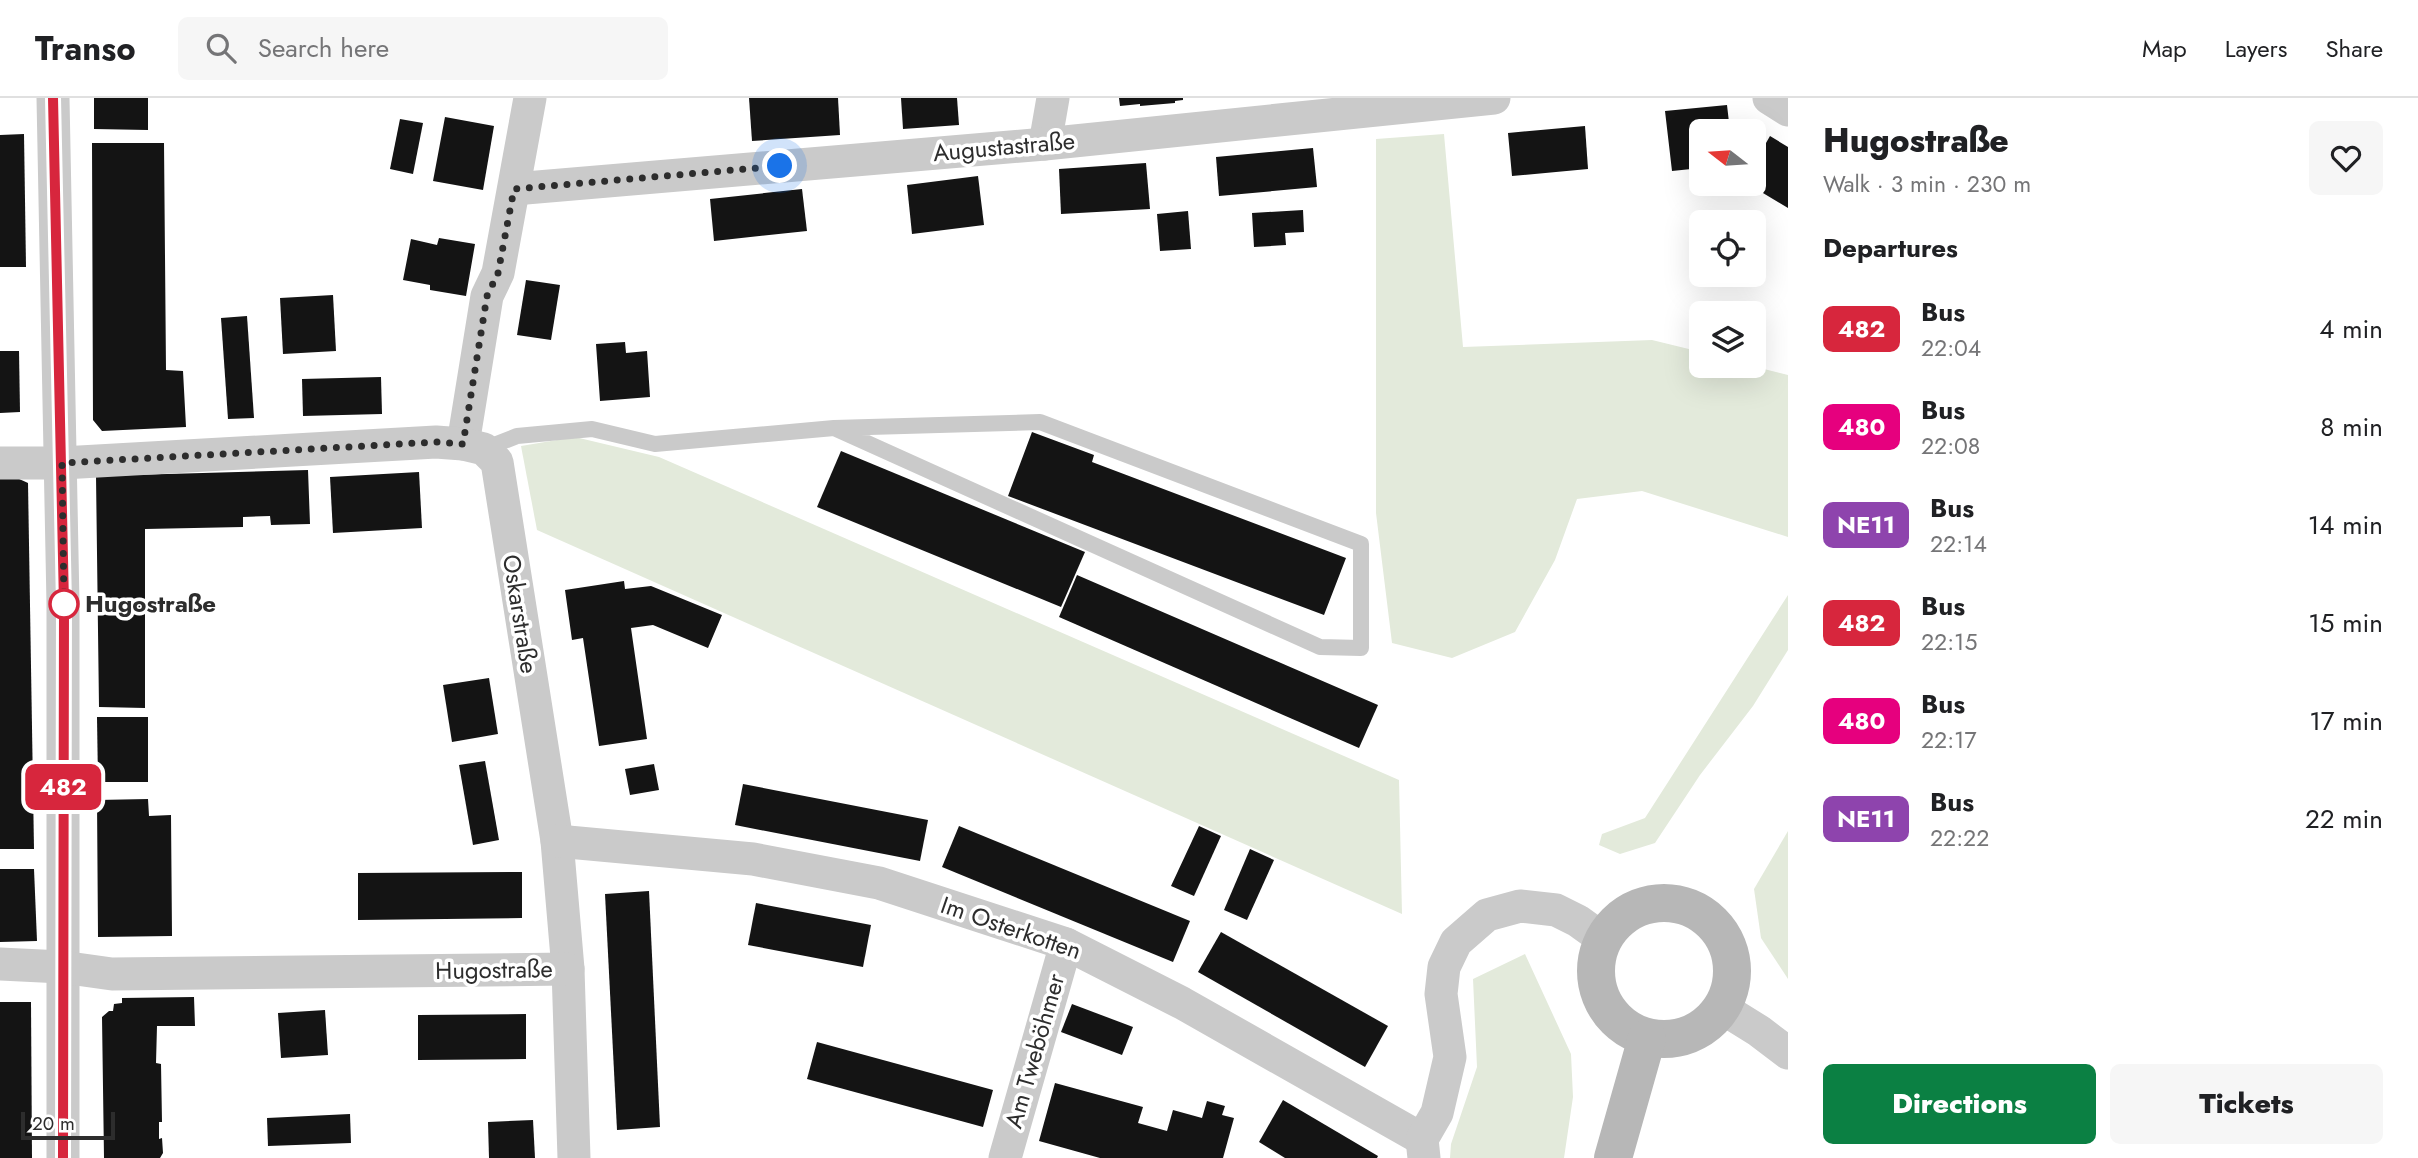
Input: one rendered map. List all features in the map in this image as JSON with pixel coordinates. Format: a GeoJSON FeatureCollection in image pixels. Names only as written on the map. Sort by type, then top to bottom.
{"type":"FeatureCollection","features":[{"type":"Feature","properties":{"kind":"street"},"geometry":{"type":"LineString","coordinates":[[53,98],[62,463],[63,1158]]}},
{"type":"Feature","properties":{"kind":"street"},"geometry":{"type":"LineString","coordinates":[[0,463],[62,463],[436,442],[474,446],[487,296],[498,273],[530,98]]}},
{"type":"Feature","properties":{"kind":"street"},"geometry":{"type":"LineString","coordinates":[[1045,144],[1053,98]]}},
{"type":"Feature","properties":{"kind":"street","name":"Augustastraße"},"geometry":{"type":"LineString","coordinates":[[514,189],[1045,144],[1494,98]]}},
{"type":"Feature","properties":{"kind":"street"},"geometry":{"type":"LineString","coordinates":[[1769,98],[1788,110]]}},
{"type":"Feature","properties":{"kind":"street","name":"Oskarstraße"},"geometry":{"type":"LineString","coordinates":[[474,446],[497,462],[557,841],[569,969],[574,1158]]}},
{"type":"Feature","properties":{"kind":"street","name":"Im Osterkotten"},"geometry":{"type":"LineString","coordinates":[[557,841],[754,859],[879,883],[1066,944],[1182,1003],[1423,1149]]}},
{"type":"Feature","properties":{"kind":"street"},"geometry":{"type":"LineString","coordinates":[[1665,902],[1684,905],[1700,913],[1715,925],[1732,957],[1730,992],[1722,1008],[1708,1024],[1689,1035],[1668,1040],[1647,1038],[1628,1030],[1612,1016],[1601,999],[1596,979],[1597,958],[1604,939],[1615,924],[1629,912],[1647,905],[1665,902]]}},
{"type":"Feature","properties":{"kind":"street"},"geometry":{"type":"LineString","coordinates":[[1423,1149],[1437,1113],[1450,1057],[1441,994],[1444,967],[1456,942],[1487,915],[1520,906],[1556,910],[1604,939]]}},
{"type":"Feature","properties":{"kind":"street","name":"Am Tweböhmer"},"geometry":{"type":"LineString","coordinates":[[1005,1158],[1066,944]]}},
{"type":"Feature","properties":{"kind":"street","name":"Hugostraße"},"geometry":{"type":"LineString","coordinates":[[0,964],[62,967],[112,974],[569,969]]}},
{"type":"Feature","properties":{"kind":"street"},"geometry":{"type":"LineString","coordinates":[[1722,1008],[1788,1052]]}},
{"type":"Feature","properties":{"kind":"street"},"geometry":{"type":"LineString","coordinates":[[1613,1158],[1647,1038]]}},
{"type":"Feature","properties":{"kind":"lane"},"geometry":{"type":"LineString","coordinates":[[474,446],[517,436],[592,429],[655,444],[834,428],[1040,422],[1361,544],[1361,648],[1320,647],[834,428]]}},
{"type":"Feature","properties":{"kind":"green space"},"geometry":{"type":"Polygon","coordinates":[[[1444,134],[1463,347],[1652,340],[1689,349],[1689,378],[1766,378],[1766,370],[1788,375],[1788,537],[1642,491],[1577,499],[1555,560],[1515,632],[1452,658],[1392,643],[1376,513],[1376,139],[1444,134]]]}},
{"type":"Feature","properties":{"kind":"green space"},"geometry":{"type":"Polygon","coordinates":[[[575,437],[659,457],[1399,780],[1402,914],[537,530],[521,446],[575,437]]]}},
{"type":"Feature","properties":{"kind":"green space"},"geometry":{"type":"Polygon","coordinates":[[[1788,595],[1788,650],[1753,706],[1700,775],[1655,843],[1620,854],[1599,845],[1602,834],[1645,818],[1788,595]]]}},
{"type":"Feature","properties":{"kind":"green space"},"geometry":{"type":"Polygon","coordinates":[[[1788,831],[1788,979],[1761,938],[1754,889],[1788,831]]]}},
{"type":"Feature","properties":{"kind":"green space"},"geometry":{"type":"Polygon","coordinates":[[[1525,954],[1571,1054],[1573,1097],[1564,1158],[1450,1158],[1451,1144],[1477,1067],[1473,979],[1525,954]]]}},
{"type":"Feature","properties":{"kind":"building"},"geometry":{"type":"Polygon","coordinates":[[[94,98],[148,98],[148,130],[94,129],[94,98]]]}},
{"type":"Feature","properties":{"kind":"building"},"geometry":{"type":"Polygon","coordinates":[[[749,98],[838,98],[840,135],[752,141],[749,98]]]}},
{"type":"Feature","properties":{"kind":"building"},"geometry":{"type":"Polygon","coordinates":[[[901,98],[957,98],[959,125],[903,129],[901,98]]]}},
{"type":"Feature","properties":{"kind":"building"},"geometry":{"type":"Polygon","coordinates":[[[1119,98],[1183,100],[1175,103],[1120,106],[1119,98]]]}},
{"type":"Feature","properties":{"kind":"building"},"geometry":{"type":"Polygon","coordinates":[[[1727,105],[1729,119],[1689,119],[1689,169],[1672,171],[1665,111],[1727,105]]]}},
{"type":"Feature","properties":{"kind":"building"},"geometry":{"type":"Polygon","coordinates":[[[445,117],[494,126],[483,190],[433,181],[445,117]]]}},
{"type":"Feature","properties":{"kind":"building"},"geometry":{"type":"Polygon","coordinates":[[[400,119],[423,123],[413,174],[390,169],[400,119]]]}},
{"type":"Feature","properties":{"kind":"building"},"geometry":{"type":"Polygon","coordinates":[[[1585,126],[1588,169],[1512,176],[1508,133],[1585,126]]]}},
{"type":"Feature","properties":{"kind":"building"},"geometry":{"type":"Polygon","coordinates":[[[24,134],[26,267],[0,267],[0,135],[24,134]]]}},
{"type":"Feature","properties":{"kind":"building"},"geometry":{"type":"Polygon","coordinates":[[[1770,136],[1788,147],[1788,208],[1766,195],[1766,143],[1770,136]]]}},
{"type":"Feature","properties":{"kind":"building"},"geometry":{"type":"Polygon","coordinates":[[[92,143],[164,143],[166,370],[183,371],[186,427],[102,431],[93,420],[92,143]]]}},
{"type":"Feature","properties":{"kind":"building"},"geometry":{"type":"Polygon","coordinates":[[[1313,148],[1317,187],[1219,196],[1216,157],[1313,148]]]}},
{"type":"Feature","properties":{"kind":"building"},"geometry":{"type":"Polygon","coordinates":[[[1146,163],[1150,209],[1061,214],[1059,169],[1146,163]]]}},
{"type":"Feature","properties":{"kind":"building"},"geometry":{"type":"Polygon","coordinates":[[[978,176],[984,225],[912,234],[907,185],[978,176]]]}},
{"type":"Feature","properties":{"kind":"building"},"geometry":{"type":"Polygon","coordinates":[[[802,189],[807,231],[714,241],[710,199],[802,189]]]}},
{"type":"Feature","properties":{"kind":"building"},"geometry":{"type":"Polygon","coordinates":[[[1303,210],[1304,232],[1285,233],[1286,245],[1254,247],[1252,213],[1303,210]]]}},
{"type":"Feature","properties":{"kind":"building"},"geometry":{"type":"Polygon","coordinates":[[[1188,211],[1191,249],[1160,251],[1157,214],[1188,211]]]}},
{"type":"Feature","properties":{"kind":"building"},"geometry":{"type":"Polygon","coordinates":[[[439,238],[475,244],[466,296],[430,290],[430,285],[403,280],[411,239],[437,245],[439,238]]]}},
{"type":"Feature","properties":{"kind":"building"},"geometry":{"type":"Polygon","coordinates":[[[526,280],[560,285],[551,340],[517,335],[526,280]]]}},
{"type":"Feature","properties":{"kind":"building"},"geometry":{"type":"Polygon","coordinates":[[[333,295],[336,351],[283,354],[280,298],[333,295]]]}},
{"type":"Feature","properties":{"kind":"building"},"geometry":{"type":"Polygon","coordinates":[[[247,316],[254,418],[228,419],[221,318],[247,316]]]}},
{"type":"Feature","properties":{"kind":"building"},"geometry":{"type":"Polygon","coordinates":[[[625,342],[626,353],[647,351],[650,397],[600,401],[596,344],[625,342]]]}},
{"type":"Feature","properties":{"kind":"building"},"geometry":{"type":"Polygon","coordinates":[[[0,351],[19,351],[20,412],[0,413],[0,351]]]}},
{"type":"Feature","properties":{"kind":"building"},"geometry":{"type":"Polygon","coordinates":[[[381,377],[382,414],[303,416],[302,379],[381,377]]]}},
{"type":"Feature","properties":{"kind":"building"},"geometry":{"type":"Polygon","coordinates":[[[1032,432],[1094,455],[1092,462],[1346,558],[1324,615],[1008,496],[1032,432]]]}},
{"type":"Feature","properties":{"kind":"building"},"geometry":{"type":"Polygon","coordinates":[[[841,451],[1085,552],[1061,607],[817,507],[841,451]]]}},
{"type":"Feature","properties":{"kind":"building"},"geometry":{"type":"Polygon","coordinates":[[[308,470],[310,524],[271,525],[270,516],[243,517],[243,527],[145,529],[145,708],[99,707],[96,476],[308,470]]]}},
{"type":"Feature","properties":{"kind":"building"},"geometry":{"type":"Polygon","coordinates":[[[419,472],[422,528],[333,533],[330,477],[419,472]]]}},
{"type":"Feature","properties":{"kind":"building"},"geometry":{"type":"Polygon","coordinates":[[[0,478],[17,478],[28,483],[34,849],[0,849],[0,478]]]}},
{"type":"Feature","properties":{"kind":"building"},"geometry":{"type":"Polygon","coordinates":[[[1077,575],[1378,705],[1359,748],[1059,617],[1077,575]]]}},
{"type":"Feature","properties":{"kind":"building"},"geometry":{"type":"Polygon","coordinates":[[[624,581],[625,589],[651,586],[722,615],[708,648],[653,625],[631,628],[647,739],[599,746],[583,638],[572,640],[565,590],[624,581]]]}},
{"type":"Feature","properties":{"kind":"building"},"geometry":{"type":"Polygon","coordinates":[[[489,678],[498,734],[452,742],[443,685],[489,678]]]}},
{"type":"Feature","properties":{"kind":"building"},"geometry":{"type":"Polygon","coordinates":[[[97,717],[148,717],[148,782],[98,782],[97,717]]]}},
{"type":"Feature","properties":{"kind":"building"},"geometry":{"type":"Polygon","coordinates":[[[485,761],[499,840],[473,845],[459,765],[485,761]]]}},
{"type":"Feature","properties":{"kind":"building"},"geometry":{"type":"Polygon","coordinates":[[[654,764],[659,790],[630,795],[625,769],[654,764]]]}},
{"type":"Feature","properties":{"kind":"building"},"geometry":{"type":"Polygon","coordinates":[[[743,784],[928,820],[920,861],[735,825],[743,784]]]}},
{"type":"Feature","properties":{"kind":"building"},"geometry":{"type":"Polygon","coordinates":[[[148,799],[149,816],[171,815],[172,936],[98,937],[97,800],[148,799]]]}},
{"type":"Feature","properties":{"kind":"building"},"geometry":{"type":"Polygon","coordinates":[[[959,826],[1190,921],[1173,962],[942,867],[959,826]]]}},
{"type":"Feature","properties":{"kind":"building"},"geometry":{"type":"Polygon","coordinates":[[[1199,826],[1221,836],[1194,896],[1171,886],[1199,826]]]}},
{"type":"Feature","properties":{"kind":"building"},"geometry":{"type":"Polygon","coordinates":[[[1250,849],[1274,860],[1247,920],[1224,910],[1250,849]]]}},
{"type":"Feature","properties":{"kind":"building"},"geometry":{"type":"Polygon","coordinates":[[[0,869],[34,869],[37,941],[0,942],[0,869]]]}},
{"type":"Feature","properties":{"kind":"building"},"geometry":{"type":"Polygon","coordinates":[[[522,872],[522,918],[358,920],[358,873],[522,872]]]}},
{"type":"Feature","properties":{"kind":"building"},"geometry":{"type":"Polygon","coordinates":[[[649,891],[660,1127],[617,1130],[605,894],[649,891]]]}},
{"type":"Feature","properties":{"kind":"building"},"geometry":{"type":"Polygon","coordinates":[[[756,903],[871,925],[863,967],[748,945],[756,903]]]}},
{"type":"Feature","properties":{"kind":"building"},"geometry":{"type":"Polygon","coordinates":[[[1221,932],[1388,1026],[1365,1067],[1198,972],[1221,932]]]}},
{"type":"Feature","properties":{"kind":"building"},"geometry":{"type":"Polygon","coordinates":[[[194,997],[195,1026],[157,1026],[156,1063],[161,1064],[162,1122],[159,1122],[159,1139],[162,1138],[163,1153],[160,1158],[104,1158],[102,1017],[113,1011],[114,1004],[122,1003],[122,998],[194,997]]]}},
{"type":"Feature","properties":{"kind":"building"},"geometry":{"type":"Polygon","coordinates":[[[0,1002],[31,1002],[32,1158],[0,1158],[0,1002]]]}},
{"type":"Feature","properties":{"kind":"building"},"geometry":{"type":"Polygon","coordinates":[[[1072,1004],[1133,1027],[1122,1055],[1061,1032],[1072,1004]]]}},
{"type":"Feature","properties":{"kind":"building"},"geometry":{"type":"Polygon","coordinates":[[[325,1010],[328,1055],[281,1058],[278,1013],[325,1010]]]}},
{"type":"Feature","properties":{"kind":"building"},"geometry":{"type":"Polygon","coordinates":[[[526,1014],[526,1059],[418,1060],[418,1015],[526,1014]]]}},
{"type":"Feature","properties":{"kind":"building"},"geometry":{"type":"Polygon","coordinates":[[[817,1042],[993,1090],[983,1127],[807,1079],[817,1042]]]}},
{"type":"Feature","properties":{"kind":"building"},"geometry":{"type":"Polygon","coordinates":[[[1055,1083],[1143,1107],[1138,1123],[1167,1131],[1173,1110],[1202,1118],[1207,1101],[1225,1106],[1222,1115],[1234,1118],[1223,1158],[1100,1158],[1039,1141],[1055,1083]]]}},
{"type":"Feature","properties":{"kind":"building"},"geometry":{"type":"Polygon","coordinates":[[[1283,1100],[1378,1156],[1377,1158],[1285,1158],[1259,1142],[1283,1100]]]}},
{"type":"Feature","properties":{"kind":"building"},"geometry":{"type":"Polygon","coordinates":[[[350,1114],[351,1143],[268,1146],[267,1118],[350,1114]]]}},
{"type":"Feature","properties":{"kind":"building"},"geometry":{"type":"Polygon","coordinates":[[[533,1120],[535,1158],[489,1158],[488,1122],[533,1120]]]}},
{"type":"Feature","properties":{"kind":"bus line","name":"482"},"geometry":{"type":"LineString","coordinates":[[53,98],[64,604],[63,1158]]}},
{"type":"Feature","properties":{"kind":"place","name":"Hugostraße"},"geometry":{"type":"Point","coordinates":[64,604]}},
{"type":"Feature","properties":{"kind":"route"},"geometry":{"type":"LineString","coordinates":[[64,604],[62,463],[436,442],[463,444],[487,296],[498,273],[514,189],[780,166]]}}]}
